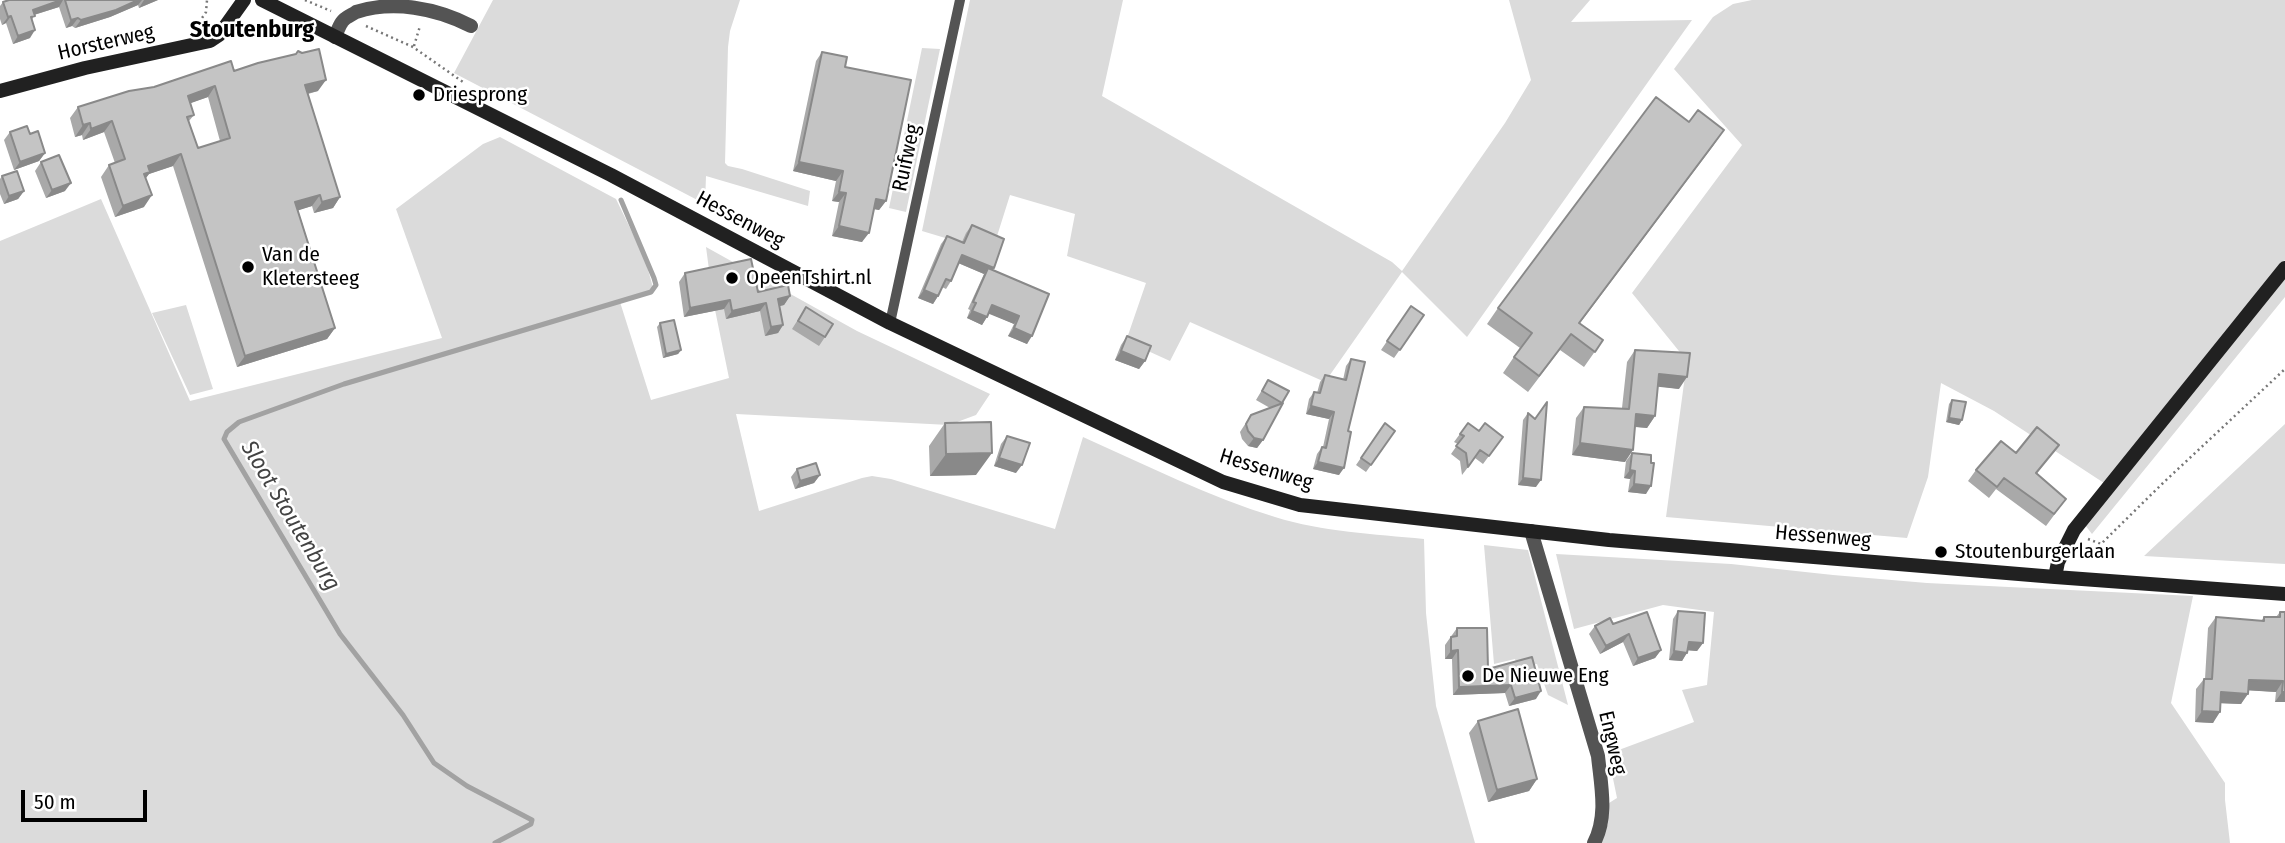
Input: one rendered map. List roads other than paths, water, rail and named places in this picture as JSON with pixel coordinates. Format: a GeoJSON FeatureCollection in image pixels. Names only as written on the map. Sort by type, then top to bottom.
{"type":"FeatureCollection","features":[{"type":"Feature","properties":{"kind":"street","name":"Horsterweg"},"geometry":{"type":"LineString","coordinates":[[0,91],[85,68],[210,41],[219,35],[244,0]]}},
{"type":"Feature","properties":{"kind":"street","name":"Hessenweg"},"geometry":{"type":"LineString","coordinates":[[262,0],[611,175],[890,323],[1223,482],[1300,505],[1609,540],[2285,594]]}},
{"type":"Feature","properties":{"kind":"street"},"geometry":{"type":"LineString","coordinates":[[335,37],[343,21],[371,3],[423,5],[471,26]]}},
{"type":"Feature","properties":{"kind":"street"},"geometry":{"type":"LineString","coordinates":[[2055,577],[2058,562],[2074,530],[2285,268]]}},
{"type":"Feature","properties":{"kind":"street","name":"Engweg"},"geometry":{"type":"LineString","coordinates":[[1531,531],[1598,756],[1602,795],[1601,829],[1594,843]]}},
{"type":"Feature","properties":{"kind":"lane","name":"Ruifweg"},"geometry":{"type":"LineString","coordinates":[[890,323],[960,0]]}},
{"type":"Feature","properties":{"kind":"waterway","name":"Sloot Stoutenburg"},"geometry":{"type":"LineString","coordinates":[[495,843],[531,824],[532,820],[467,786],[434,763],[403,715],[340,634],[224,439],[227,432],[239,422],[344,384],[651,292],[656,285],[654,278],[621,200]]}},
{"type":"Feature","properties":{"kind":"place","name":"Driesprong"},"geometry":{"type":"Point","coordinates":[419,95]}},
{"type":"Feature","properties":{"kind":"place","name":"Van de Kletersteeg"},"geometry":{"type":"Point","coordinates":[248,267]}},
{"type":"Feature","properties":{"kind":"place","name":"OpeenTshirt.nl"},"geometry":{"type":"Point","coordinates":[732,278]}},
{"type":"Feature","properties":{"kind":"place","name":"Stoutenburgerlaan"},"geometry":{"type":"Point","coordinates":[1941,552]}},
{"type":"Feature","properties":{"kind":"place","name":"De Nieuwe Eng"},"geometry":{"type":"Point","coordinates":[1468,676]}},
{"type":"Feature","properties":{"kind":"district","name":"Stoutenburg"},"geometry":{"type":"Point","coordinates":[252,30]}}]}
